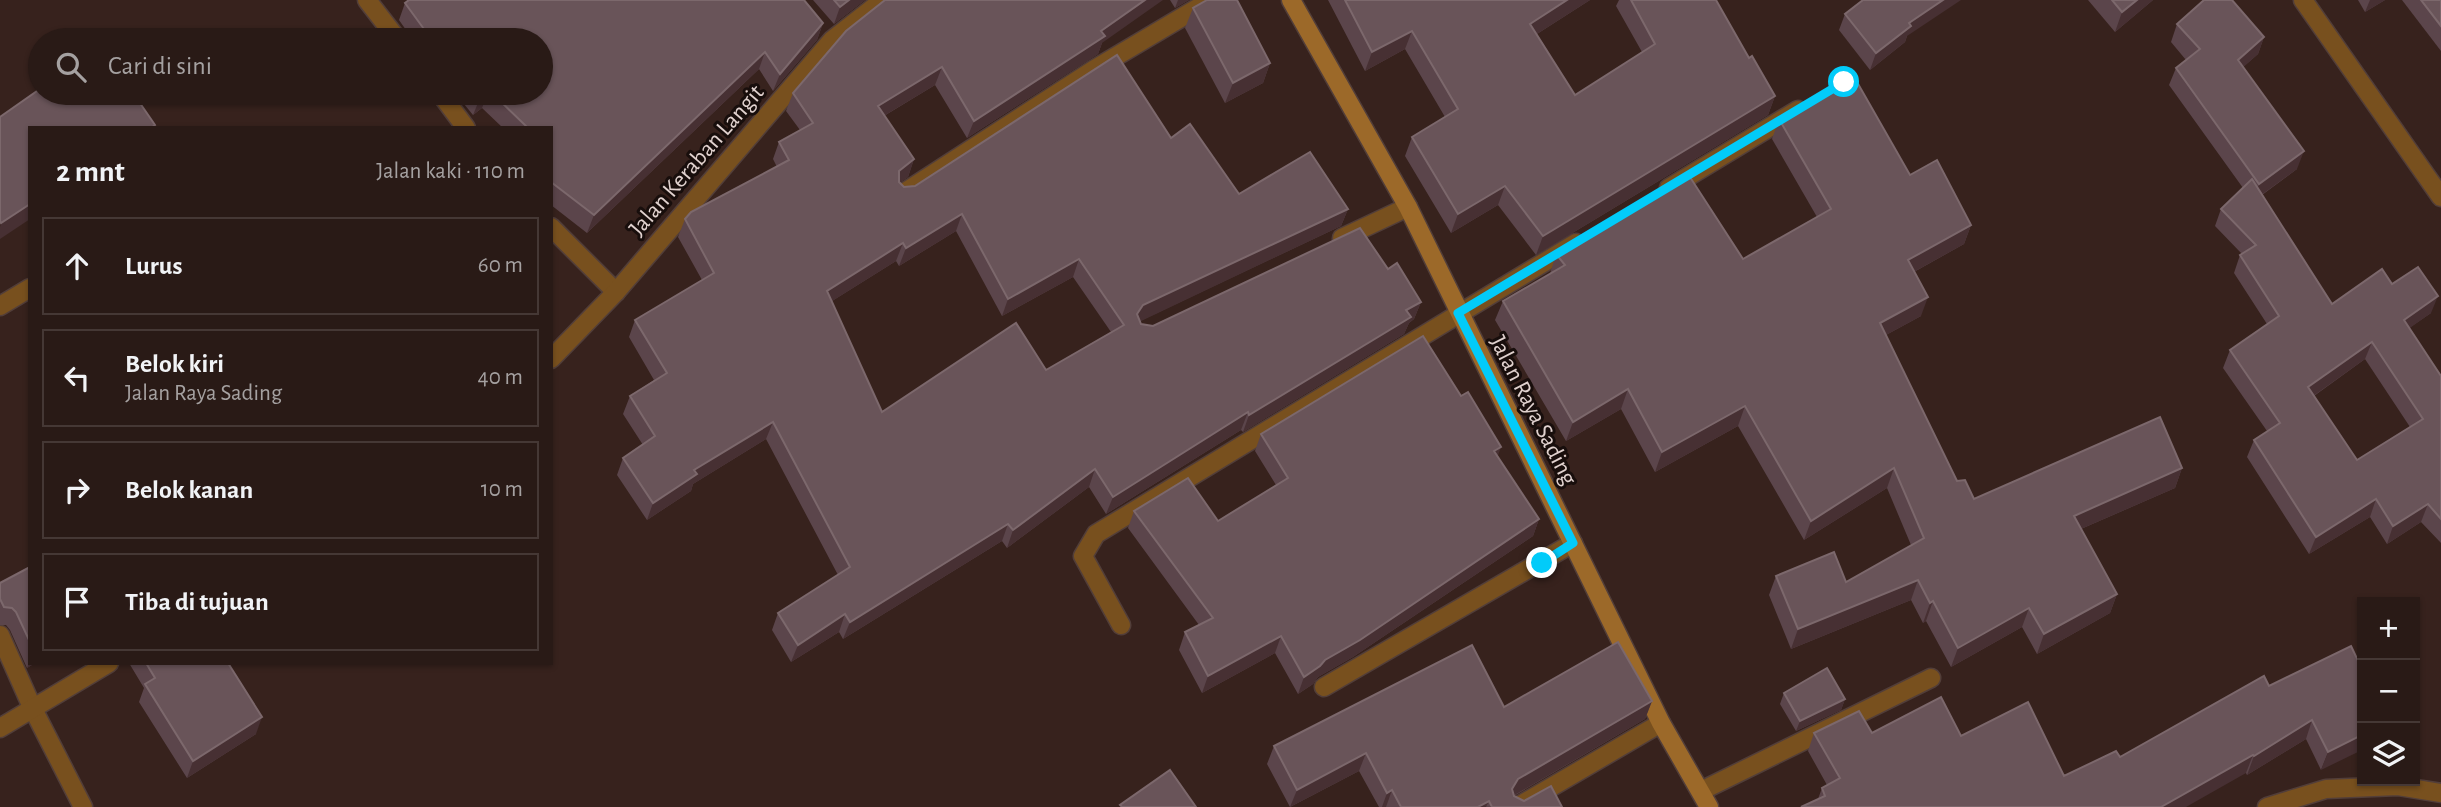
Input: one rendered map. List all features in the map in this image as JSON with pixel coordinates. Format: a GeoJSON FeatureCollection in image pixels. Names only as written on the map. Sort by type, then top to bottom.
{"type":"FeatureCollection","features":[{"type":"Feature","properties":{"kind":"street"},"geometry":{"type":"LineString","coordinates":[[368,0],[389,28]]}},
{"type":"Feature","properties":{"kind":"street","name":"Jalan Keraban Langit"},"geometry":{"type":"LineString","coordinates":[[556,354],[616,292],[827,35],[883,0]]}},
{"type":"Feature","properties":{"kind":"street"},"geometry":{"type":"LineString","coordinates":[[902,194],[1093,70],[1212,0]]}},
{"type":"Feature","properties":{"kind":"street","name":"Jalan Raya Sading"},"geometry":{"type":"LineString","coordinates":[[1291,0],[1408,207],[1661,723],[1705,799]]}},
{"type":"Feature","properties":{"kind":"street"},"geometry":{"type":"LineString","coordinates":[[2303,0],[2441,197]]}},
{"type":"Feature","properties":{"kind":"street"},"geometry":{"type":"LineString","coordinates":[[1648,200],[1810,103]]}},
{"type":"Feature","properties":{"kind":"street"},"geometry":{"type":"LineString","coordinates":[[449,105],[465,126]]}},
{"type":"Feature","properties":{"kind":"street"},"geometry":{"type":"LineString","coordinates":[[1323,247],[1408,207]]}},
{"type":"Feature","properties":{"kind":"street"},"geometry":{"type":"LineString","coordinates":[[553,229],[616,292]]}},
{"type":"Feature","properties":{"kind":"street"},"geometry":{"type":"LineString","coordinates":[[1121,625],[1083,556],[1096,534],[1591,234]]}},
{"type":"Feature","properties":{"kind":"street"},"geometry":{"type":"LineString","coordinates":[[0,306],[28,289]]}},
{"type":"Feature","properties":{"kind":"street"},"geometry":{"type":"LineString","coordinates":[[1324,687],[1573,543]]}},
{"type":"Feature","properties":{"kind":"street"},"geometry":{"type":"LineString","coordinates":[[0,635],[32,707],[83,807]]}},
{"type":"Feature","properties":{"kind":"street"},"geometry":{"type":"LineString","coordinates":[[0,728],[106,665]]}},
{"type":"Feature","properties":{"kind":"street"},"geometry":{"type":"LineString","coordinates":[[1705,799],[1931,678]]}},
{"type":"Feature","properties":{"kind":"street"},"geometry":{"type":"LineString","coordinates":[[1517,807],[1661,723]]}},
{"type":"Feature","properties":{"kind":"street"},"geometry":{"type":"LineString","coordinates":[[2267,807],[2326,789],[2398,786],[2441,793]]}},
{"type":"Feature","properties":{"kind":"building"},"geometry":{"type":"Polygon","coordinates":[[[409,0],[804,0],[823,23],[780,74],[765,52],[594,215],[553,184],[553,126],[526,126],[504,105],[553,105],[553,28],[423,28],[405,3],[409,0]]]}},
{"type":"Feature","properties":{"kind":"building"},"geometry":{"type":"Polygon","coordinates":[[[834,0],[849,0],[840,7],[834,0]]]}},
{"type":"Feature","properties":{"kind":"building"},"geometry":{"type":"Polygon","coordinates":[[[885,0],[1145,0],[1101,31],[1105,36],[974,121],[942,67],[878,106],[914,159],[899,171],[899,182],[904,187],[915,186],[1117,55],[1171,138],[1190,124],[1239,194],[1310,152],[1348,209],[1143,305],[1137,314],[1141,324],[1153,326],[1360,228],[1388,269],[1397,263],[1421,302],[1406,310],[1411,317],[1249,415],[1248,412],[1113,497],[1095,469],[1013,530],[1008,524],[850,622],[845,614],[798,645],[778,613],[850,567],[773,422],[694,470],[697,474],[653,503],[623,458],[655,436],[630,396],[667,373],[635,320],[714,273],[685,219],[691,212],[789,160],[779,142],[813,123],[793,93],[846,31],[885,0]],[[962,214],[906,248],[903,243],[827,291],[882,412],[1016,323],[1046,370],[1124,325],[1079,259],[1008,299],[962,214]]]}},
{"type":"Feature","properties":{"kind":"building"},"geometry":{"type":"Polygon","coordinates":[[[1207,0],[1237,0],[1270,63],[1233,83],[1193,8],[1207,0]]]}},
{"type":"Feature","properties":{"kind":"building"},"geometry":{"type":"Polygon","coordinates":[[[1345,0],[1567,0],[1530,24],[1575,95],[1655,44],[1631,0],[1716,0],[1749,58],[1752,56],[1775,96],[1543,236],[1505,186],[1458,214],[1412,137],[1458,109],[1412,31],[1372,52],[1345,0]]]}},
{"type":"Feature","properties":{"kind":"building"},"geometry":{"type":"Polygon","coordinates":[[[1863,0],[1943,0],[1909,23],[1911,26],[1876,53],[1845,14],[1863,0]]]}},
{"type":"Feature","properties":{"kind":"building"},"geometry":{"type":"Polygon","coordinates":[[[2112,0],[2137,0],[2122,12],[2112,0]]]}},
{"type":"Feature","properties":{"kind":"building"},"geometry":{"type":"Polygon","coordinates":[[[2204,0],[2232,0],[2264,37],[2238,60],[2304,151],[2259,184],[2176,68],[2200,49],[2177,24],[2204,0]]]}},
{"type":"Feature","properties":{"kind":"building"},"geometry":{"type":"Polygon","coordinates":[[[2421,0],[2441,0],[2441,26],[2421,0]]]}},
{"type":"Feature","properties":{"kind":"building"},"geometry":{"type":"Polygon","coordinates":[[[1853,75],[1910,175],[1937,160],[1971,225],[1908,260],[1928,297],[1880,323],[1957,481],[1965,480],[1974,499],[2160,417],[2182,468],[2074,516],[2117,594],[2044,634],[2029,608],[1958,648],[1933,601],[1930,603],[1918,580],[1798,629],[1776,576],[1834,552],[1846,582],[1924,538],[1894,468],[1811,521],[1745,406],[1662,452],[1628,389],[1573,422],[1503,301],[1565,265],[1556,254],[1688,174],[1743,259],[1831,209],[1779,119],[1853,75]]]}},
{"type":"Feature","properties":{"kind":"building"},"geometry":{"type":"Polygon","coordinates":[[[28,97],[28,105],[141,105],[155,125],[28,126],[28,205],[1,223],[0,117],[28,97]]]}},
{"type":"Feature","properties":{"kind":"building"},"geometry":{"type":"Polygon","coordinates":[[[2252,179],[2332,304],[2382,269],[2392,284],[2418,267],[2438,296],[2404,320],[2441,376],[2441,519],[2428,504],[2393,526],[2376,499],[2316,537],[2254,440],[2280,423],[2230,350],[2279,316],[2240,255],[2256,245],[2221,209],[2252,179]],[[2372,342],[2308,387],[2357,460],[2423,419],[2372,342]]]}},
{"type":"Feature","properties":{"kind":"building"},"geometry":{"type":"Polygon","coordinates":[[[1423,336],[1461,396],[1468,392],[1501,447],[1494,451],[1539,519],[1360,640],[1325,660],[1304,677],[1281,636],[1208,676],[1185,632],[1213,618],[1134,511],[1188,478],[1218,521],[1288,478],[1261,434],[1423,336]]]}},
{"type":"Feature","properties":{"kind":"building"},"geometry":{"type":"Polygon","coordinates":[[[28,568],[28,638],[16,612],[12,608],[4,607],[0,599],[0,583],[28,568]]]}},
{"type":"Feature","properties":{"kind":"building"},"geometry":{"type":"Polygon","coordinates":[[[1618,642],[1652,701],[1518,779],[1512,789],[1514,796],[1524,801],[1551,786],[1562,807],[1492,807],[1489,801],[1478,807],[1401,807],[1392,790],[1387,793],[1366,753],[1297,790],[1274,746],[1472,645],[1504,707],[1618,642]]]}},
{"type":"Feature","properties":{"kind":"building"},"geometry":{"type":"Polygon","coordinates":[[[2351,646],[2357,659],[2357,738],[2328,752],[2312,720],[2254,756],[2161,807],[1801,807],[1825,796],[1822,788],[1840,778],[1814,733],[1859,711],[1872,733],[1941,697],[1961,736],[2028,702],[2064,776],[2116,751],[2120,757],[2264,676],[2269,686],[2351,646]]]}},
{"type":"Feature","properties":{"kind":"building"},"geometry":{"type":"Polygon","coordinates":[[[147,665],[229,665],[262,717],[193,761],[145,684],[155,678],[147,665]]]}},
{"type":"Feature","properties":{"kind":"building"},"geometry":{"type":"Polygon","coordinates":[[[1827,668],[1845,699],[1800,721],[1784,693],[1827,668]]]}},
{"type":"Feature","properties":{"kind":"building"},"geometry":{"type":"Polygon","coordinates":[[[1170,770],[1196,807],[1120,805],[1170,770]]]}},
{"type":"Feature","properties":{"kind":"route"},"geometry":{"type":"LineString","coordinates":[[1542,563],[1573,543],[1458,313],[1844,82]]}}]}
